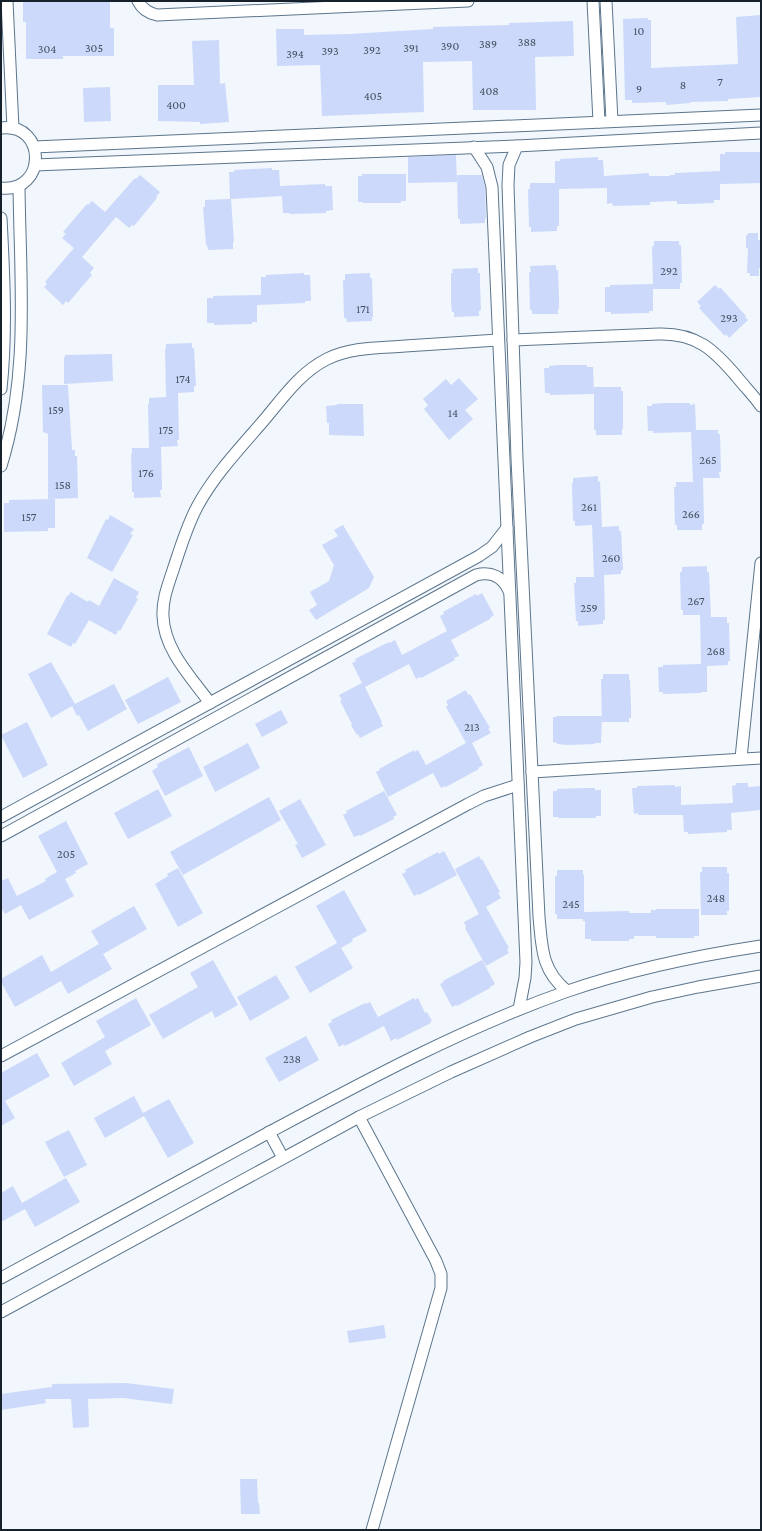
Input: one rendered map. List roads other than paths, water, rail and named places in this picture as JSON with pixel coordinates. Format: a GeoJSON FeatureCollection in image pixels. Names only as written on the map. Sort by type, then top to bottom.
{"type":"FeatureCollection","features":[{"type":"Feature","properties":{"kind":"street"},"geometry":{"type":"LineString","coordinates":[[7,1],[13,128]]}},
{"type":"Feature","properties":{"kind":"street"},"geometry":{"type":"LineString","coordinates":[[138,1],[148,12],[157,15],[467,1]]}},
{"type":"Feature","properties":{"kind":"street"},"geometry":{"type":"LineString","coordinates":[[593,1],[599,122]]}},
{"type":"Feature","properties":{"kind":"street"},"geometry":{"type":"LineString","coordinates":[[606,1],[612,121]]}},
{"type":"Feature","properties":{"kind":"street"},"geometry":{"type":"LineString","coordinates":[[34,147],[761,115]]}},
{"type":"Feature","properties":{"kind":"street"},"geometry":{"type":"LineString","coordinates":[[1,128],[13,128],[26,135],[36,153],[36,165],[29,177],[19,186],[9,189],[1,188]]}},
{"type":"Feature","properties":{"kind":"street"},"geometry":{"type":"LineString","coordinates":[[36,165],[474,148],[761,133]]}},
{"type":"Feature","properties":{"kind":"street"},"geometry":{"type":"LineString","coordinates":[[518,146],[513,155],[508,175],[508,206],[517,459],[539,916],[541,946],[545,963],[554,979],[567,991]]}},
{"type":"Feature","properties":{"kind":"street"},"geometry":{"type":"LineString","coordinates":[[474,148],[484,160],[490,177],[493,207],[526,962],[525,978],[519,1009]]}},
{"type":"Feature","properties":{"kind":"street"},"geometry":{"type":"LineString","coordinates":[[1,466],[14,416],[21,356],[22,316],[19,186]]}},
{"type":"Feature","properties":{"kind":"street"},"geometry":{"type":"LineString","coordinates":[[493,207],[508,206]]}},
{"type":"Feature","properties":{"kind":"street"},"geometry":{"type":"LineString","coordinates":[[1,218],[5,316],[1,389]]}},
{"type":"Feature","properties":{"kind":"street"},"geometry":{"type":"LineString","coordinates":[[513,340],[669,333],[688,337],[712,350],[761,406]]}},
{"type":"Feature","properties":{"kind":"street"},"geometry":{"type":"LineString","coordinates":[[210,703],[169,644],[163,616],[164,602],[184,537],[197,507],[215,479],[295,383],[317,364],[329,358],[342,353],[372,348],[498,340]]}},
{"type":"Feature","properties":{"kind":"street"},"geometry":{"type":"LineString","coordinates":[[1,817],[486,552],[498,541],[506,528]]}},
{"type":"Feature","properties":{"kind":"street"},"geometry":{"type":"LineString","coordinates":[[741,758],[761,563]]}},
{"type":"Feature","properties":{"kind":"street"},"geometry":{"type":"LineString","coordinates":[[1,836],[476,575],[487,573],[498,577],[503,581],[510,592]]}},
{"type":"Feature","properties":{"kind":"street"},"geometry":{"type":"LineString","coordinates":[[446,574],[453,588]]}},
{"type":"Feature","properties":{"kind":"street"},"geometry":{"type":"LineString","coordinates":[[532,772],[741,758],[761,758]]}},
{"type":"Feature","properties":{"kind":"street"},"geometry":{"type":"LineString","coordinates":[[1,1056],[468,804],[490,794],[518,785]]}},
{"type":"Feature","properties":{"kind":"street"},"geometry":{"type":"LineString","coordinates":[[524,916],[539,916]]}},
{"type":"Feature","properties":{"kind":"street"},"geometry":{"type":"LineString","coordinates":[[1,1278],[269,1132],[394,1067],[519,1009],[567,991],[645,969],[692,958],[761,946]]}},
{"type":"Feature","properties":{"kind":"street"},"geometry":{"type":"LineString","coordinates":[[1,1312],[359,1117],[530,1036],[576,1019],[652,997],[761,976]]}},
{"type":"Feature","properties":{"kind":"street"},"geometry":{"type":"LineString","coordinates":[[359,1117],[436,1261],[441,1274],[441,1288],[372,1530]]}},
{"type":"Feature","properties":{"kind":"street"},"geometry":{"type":"LineString","coordinates":[[269,1132],[283,1158]]}}]}
